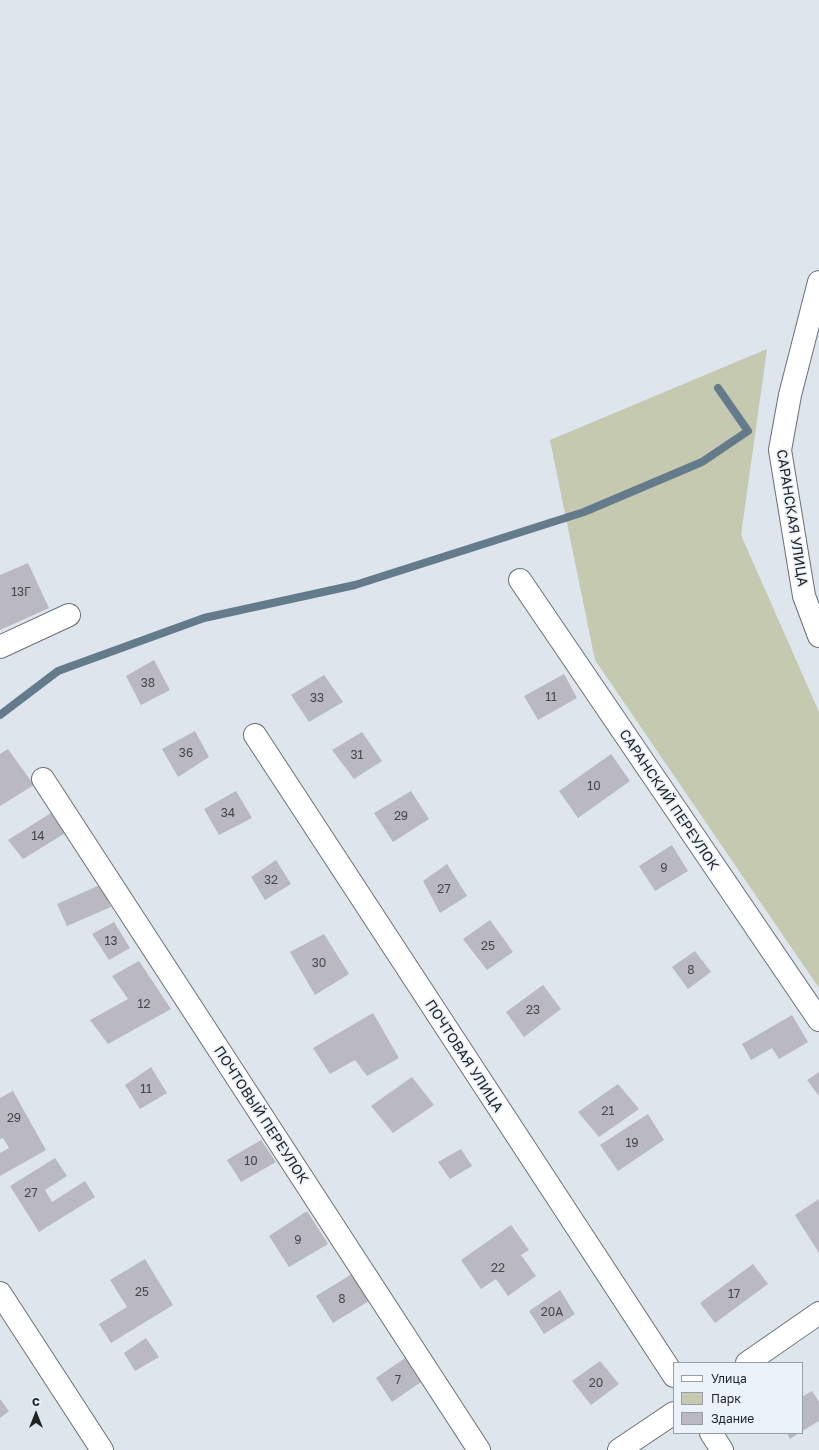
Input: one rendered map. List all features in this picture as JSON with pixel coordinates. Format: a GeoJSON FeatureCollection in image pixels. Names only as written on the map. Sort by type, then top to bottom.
{"type":"FeatureCollection","features":[{"type":"Feature","properties":{"kind":"street","name":"САРАНСКАЯ УЛИЦА"},"geometry":{"type":"LineString","coordinates":[[819,282],[790,394],[780,450],[804,596],[819,636]]}},
{"type":"Feature","properties":{"kind":"street","name":"САРАНСКИЙ ПЕРЕУЛОК"},"geometry":{"type":"LineString","coordinates":[[520,580],[819,1020]]}},
{"type":"Feature","properties":{"kind":"street"},"geometry":{"type":"LineString","coordinates":[[0,647],[69,615]]}},
{"type":"Feature","properties":{"kind":"street","name":"ПОЧТОВАЯ УЛИЦА"},"geometry":{"type":"LineString","coordinates":[[255,735],[673,1374]]}},
{"type":"Feature","properties":{"kind":"street","name":"ПОЧТОВЫЙ ПЕРЕУЛОК"},"geometry":{"type":"LineString","coordinates":[[43,779],[479,1450]]}},
{"type":"Feature","properties":{"kind":"street"},"geometry":{"type":"LineString","coordinates":[[0,1293],[102,1450]]}},
{"type":"Feature","properties":{"kind":"street"},"geometry":{"type":"LineString","coordinates":[[748,1362],[819,1313]]}},
{"type":"Feature","properties":{"kind":"street"},"geometry":{"type":"LineString","coordinates":[[618,1450],[673,1414]]}},
{"type":"Feature","properties":{"kind":"street"},"geometry":{"type":"LineString","coordinates":[[712,1434],[722,1450]]}},
{"type":"Feature","properties":{"kind":"green space"},"geometry":{"type":"Polygon","coordinates":[[[767,349],[741,535],[819,712],[819,988],[595,660],[550,440],[767,349]]]}},
{"type":"Feature","properties":{"kind":"building"},"geometry":{"type":"Polygon","coordinates":[[[28,563],[49,608],[0,630],[0,575],[28,563]]]}},
{"type":"Feature","properties":{"kind":"building"},"geometry":{"type":"Polygon","coordinates":[[[154,660],[170,690],[141,705],[126,676],[154,660]]]}},
{"type":"Feature","properties":{"kind":"building"},"geometry":{"type":"Polygon","coordinates":[[[564,674],[577,698],[538,720],[524,696],[564,674]]]}},
{"type":"Feature","properties":{"kind":"building"},"geometry":{"type":"Polygon","coordinates":[[[324,675],[343,702],[309,722],[291,695],[324,675]]]}},
{"type":"Feature","properties":{"kind":"building"},"geometry":{"type":"Polygon","coordinates":[[[195,731],[209,757],[178,777],[162,749],[195,731]]]}},
{"type":"Feature","properties":{"kind":"building"},"geometry":{"type":"Polygon","coordinates":[[[362,732],[382,761],[354,779],[332,750],[362,732]]]}},
{"type":"Feature","properties":{"kind":"building"},"geometry":{"type":"Polygon","coordinates":[[[8,749],[34,785],[0,806],[0,754],[8,749]]]}},
{"type":"Feature","properties":{"kind":"building"},"geometry":{"type":"Polygon","coordinates":[[[611,754],[630,781],[578,818],[559,791],[611,754]]]}},
{"type":"Feature","properties":{"kind":"building"},"geometry":{"type":"Polygon","coordinates":[[[236,791],[252,818],[219,835],[204,809],[236,791]]]}},
{"type":"Feature","properties":{"kind":"building"},"geometry":{"type":"Polygon","coordinates":[[[411,791],[429,819],[393,842],[374,813],[411,791]]]}},
{"type":"Feature","properties":{"kind":"building"},"geometry":{"type":"Polygon","coordinates":[[[54,811],[67,832],[23,859],[8,840],[54,811]]]}},
{"type":"Feature","properties":{"kind":"building"},"geometry":{"type":"Polygon","coordinates":[[[672,845],[688,871],[655,891],[639,866],[672,845]]]}},
{"type":"Feature","properties":{"kind":"building"},"geometry":{"type":"Polygon","coordinates":[[[276,860],[291,884],[265,900],[251,877],[276,860]]]}},
{"type":"Feature","properties":{"kind":"building"},"geometry":{"type":"Polygon","coordinates":[[[447,864],[467,896],[440,913],[423,881],[447,864]]]}},
{"type":"Feature","properties":{"kind":"building"},"geometry":{"type":"Polygon","coordinates":[[[100,885],[111,907],[67,926],[57,904],[100,885]]]}},
{"type":"Feature","properties":{"kind":"building"},"geometry":{"type":"Polygon","coordinates":[[[490,920],[513,952],[487,970],[463,939],[490,920]]]}},
{"type":"Feature","properties":{"kind":"building"},"geometry":{"type":"Polygon","coordinates":[[[114,922],[130,948],[109,960],[92,934],[114,922]]]}},
{"type":"Feature","properties":{"kind":"building"},"geometry":{"type":"Polygon","coordinates":[[[324,934],[349,974],[315,995],[290,952],[324,934]]]}},
{"type":"Feature","properties":{"kind":"building"},"geometry":{"type":"Polygon","coordinates":[[[695,951],[711,972],[688,989],[672,967],[695,951]]]}},
{"type":"Feature","properties":{"kind":"building"},"geometry":{"type":"Polygon","coordinates":[[[139,961],[171,1009],[108,1044],[90,1020],[128,999],[112,976],[139,961]]]}},
{"type":"Feature","properties":{"kind":"building"},"geometry":{"type":"Polygon","coordinates":[[[543,985],[561,1009],[524,1037],[506,1012],[543,985]]]}},
{"type":"Feature","properties":{"kind":"building"},"geometry":{"type":"Polygon","coordinates":[[[373,1013],[399,1058],[367,1076],[355,1060],[330,1074],[313,1048],[373,1013]]]}},
{"type":"Feature","properties":{"kind":"building"},"geometry":{"type":"Polygon","coordinates":[[[792,1015],[808,1042],[779,1059],[772,1048],[751,1060],[742,1044],[792,1015]]]}},
{"type":"Feature","properties":{"kind":"building"},"geometry":{"type":"Polygon","coordinates":[[[151,1067],[167,1093],[140,1109],[125,1085],[151,1067]]]}},
{"type":"Feature","properties":{"kind":"building"},"geometry":{"type":"Polygon","coordinates":[[[819,1072],[819,1096],[807,1080],[819,1072]]]}},
{"type":"Feature","properties":{"kind":"building"},"geometry":{"type":"Polygon","coordinates":[[[412,1077],[434,1105],[393,1133],[371,1106],[412,1077]]]}},
{"type":"Feature","properties":{"kind":"building"},"geometry":{"type":"Polygon","coordinates":[[[618,1084],[639,1109],[599,1137],[578,1112],[618,1084]]]}},
{"type":"Feature","properties":{"kind":"building"},"geometry":{"type":"Polygon","coordinates":[[[13,1091],[46,1150],[0,1176],[0,1153],[9,1148],[3,1138],[0,1139],[0,1098],[13,1091]]]}},
{"type":"Feature","properties":{"kind":"building"},"geometry":{"type":"Polygon","coordinates":[[[648,1114],[664,1140],[618,1171],[600,1145],[648,1114]]]}},
{"type":"Feature","properties":{"kind":"building"},"geometry":{"type":"Polygon","coordinates":[[[261,1140],[276,1162],[241,1182],[227,1160],[261,1140]]]}},
{"type":"Feature","properties":{"kind":"building"},"geometry":{"type":"Polygon","coordinates":[[[461,1149],[472,1166],[450,1179],[438,1162],[461,1149]]]}},
{"type":"Feature","properties":{"kind":"building"},"geometry":{"type":"Polygon","coordinates":[[[55,1158],[67,1176],[45,1190],[52,1202],[85,1181],[95,1197],[39,1232],[10,1186],[55,1158]]]}},
{"type":"Feature","properties":{"kind":"building"},"geometry":{"type":"Polygon","coordinates":[[[819,1199],[819,1253],[795,1215],[819,1199]]]}},
{"type":"Feature","properties":{"kind":"building"},"geometry":{"type":"Polygon","coordinates":[[[307,1211],[328,1244],[289,1267],[269,1236],[307,1211]]]}},
{"type":"Feature","properties":{"kind":"building"},"geometry":{"type":"Polygon","coordinates":[[[511,1225],[529,1250],[521,1255],[536,1276],[508,1296],[496,1279],[481,1289],[461,1260],[511,1225]]]}},
{"type":"Feature","properties":{"kind":"building"},"geometry":{"type":"Polygon","coordinates":[[[145,1259],[173,1305],[111,1343],[99,1324],[127,1307],[110,1280],[145,1259]]]}},
{"type":"Feature","properties":{"kind":"building"},"geometry":{"type":"Polygon","coordinates":[[[753,1264],[768,1284],[715,1323],[700,1303],[753,1264]]]}},
{"type":"Feature","properties":{"kind":"building"},"geometry":{"type":"Polygon","coordinates":[[[352,1274],[369,1301],[333,1323],[316,1296],[352,1274]]]}},
{"type":"Feature","properties":{"kind":"building"},"geometry":{"type":"Polygon","coordinates":[[[560,1290],[575,1314],[544,1334],[529,1311],[560,1290]]]}},
{"type":"Feature","properties":{"kind":"building"},"geometry":{"type":"Polygon","coordinates":[[[146,1338],[159,1357],[135,1371],[124,1353],[146,1338]]]}},
{"type":"Feature","properties":{"kind":"building"},"geometry":{"type":"Polygon","coordinates":[[[405,1358],[421,1382],[392,1402],[376,1378],[405,1358]]]}},
{"type":"Feature","properties":{"kind":"building"},"geometry":{"type":"Polygon","coordinates":[[[600,1361],[619,1384],[591,1405],[572,1381],[600,1361]]]}},
{"type":"Feature","properties":{"kind":"building"},"geometry":{"type":"Polygon","coordinates":[[[812,1391],[819,1402],[819,1421],[803,1430],[803,1396],[812,1391]]]}},
{"type":"Feature","properties":{"kind":"building"},"geometry":{"type":"Polygon","coordinates":[[[0,1399],[9,1411],[0,1418],[0,1399]]]}},
{"type":"Feature","properties":{"kind":"building"},"geometry":{"type":"Polygon","coordinates":[[[788,1434],[798,1434],[790,1439],[788,1434]]]}},
{"type":"Feature","properties":{"kind":"waterway"},"geometry":{"type":"LineString","coordinates":[[0,715],[58,671],[204,618],[355,585],[584,512],[702,462],[748,431],[718,388]]}}]}
